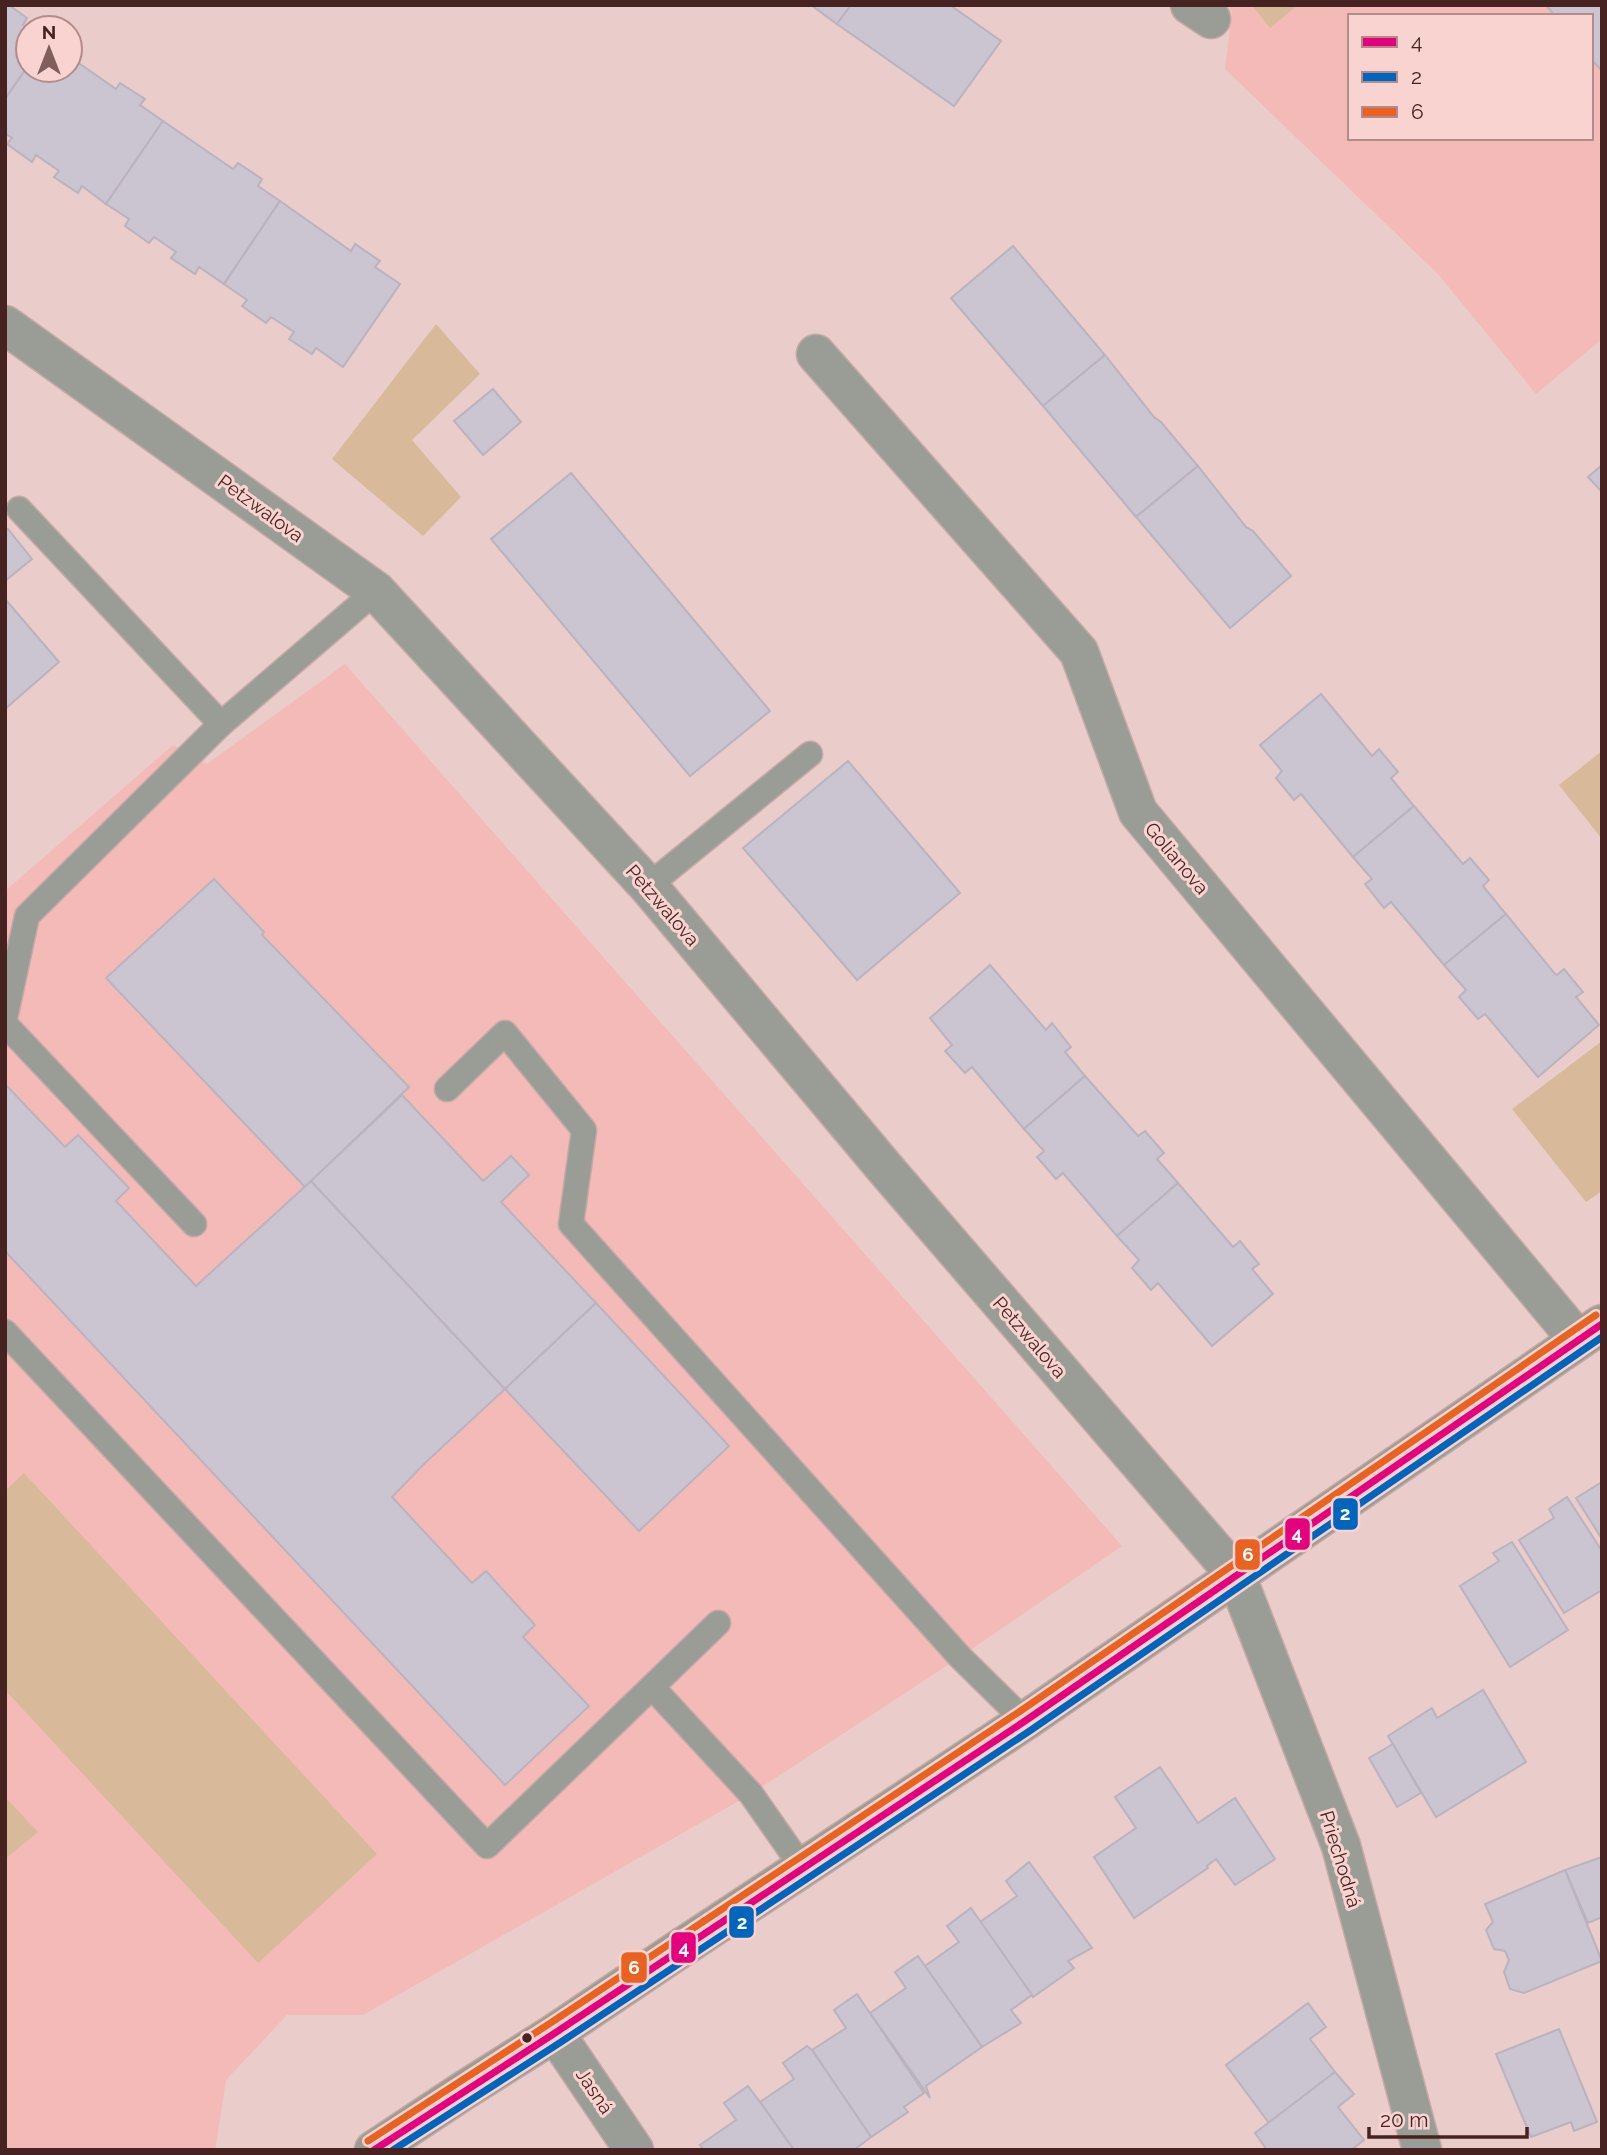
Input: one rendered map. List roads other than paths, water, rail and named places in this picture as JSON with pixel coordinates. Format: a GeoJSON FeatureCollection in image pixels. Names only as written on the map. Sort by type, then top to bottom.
{"type":"FeatureCollection","features":[{"type":"Feature","properties":{"kind":"street","name":"Petzwalova"},"geometry":{"type":"LineString","coordinates":[[5,325],[376,591],[648,886],[898,1184],[1236,1575]]}},
{"type":"Feature","properties":{"kind":"street","name":"Golianova"},"geometry":{"type":"LineString","coordinates":[[374,2150],[1025,1721],[1590,1332],[1138,812],[1079,652],[816,354]]}},
{"type":"Feature","properties":{"kind":"street","name":"Priechodná"},"geometry":{"type":"LineString","coordinates":[[1236,1575],[1341,1846],[1422,2150]]}},
{"type":"Feature","properties":{"kind":"street","name":"Jasná"},"geometry":{"type":"LineString","coordinates":[[555,2033],[634,2150]]}},
{"type":"Feature","properties":{"kind":"lane"},"geometry":{"type":"LineString","coordinates":[[19,509],[221,724]]}},
{"type":"Feature","properties":{"kind":"lane"},"geometry":{"type":"LineString","coordinates":[[5,1018],[26,916],[221,724],[376,591]]}},
{"type":"Feature","properties":{"kind":"lane"},"geometry":{"type":"LineString","coordinates":[[648,886],[810,754]]}},
{"type":"Feature","properties":{"kind":"lane"},"geometry":{"type":"LineString","coordinates":[[5,1024],[194,1224]]}},
{"type":"Feature","properties":{"kind":"lane"},"geometry":{"type":"LineString","coordinates":[[447,1089],[505,1033],[584,1130],[571,1224],[960,1657],[1025,1721]]}},
{"type":"Feature","properties":{"kind":"lane"},"geometry":{"type":"LineString","coordinates":[[5,1332],[487,1846],[718,1623]]}},
{"type":"Feature","properties":{"kind":"lane"},"geometry":{"type":"LineString","coordinates":[[652,1687],[751,1794],[803,1867]]}}]}
